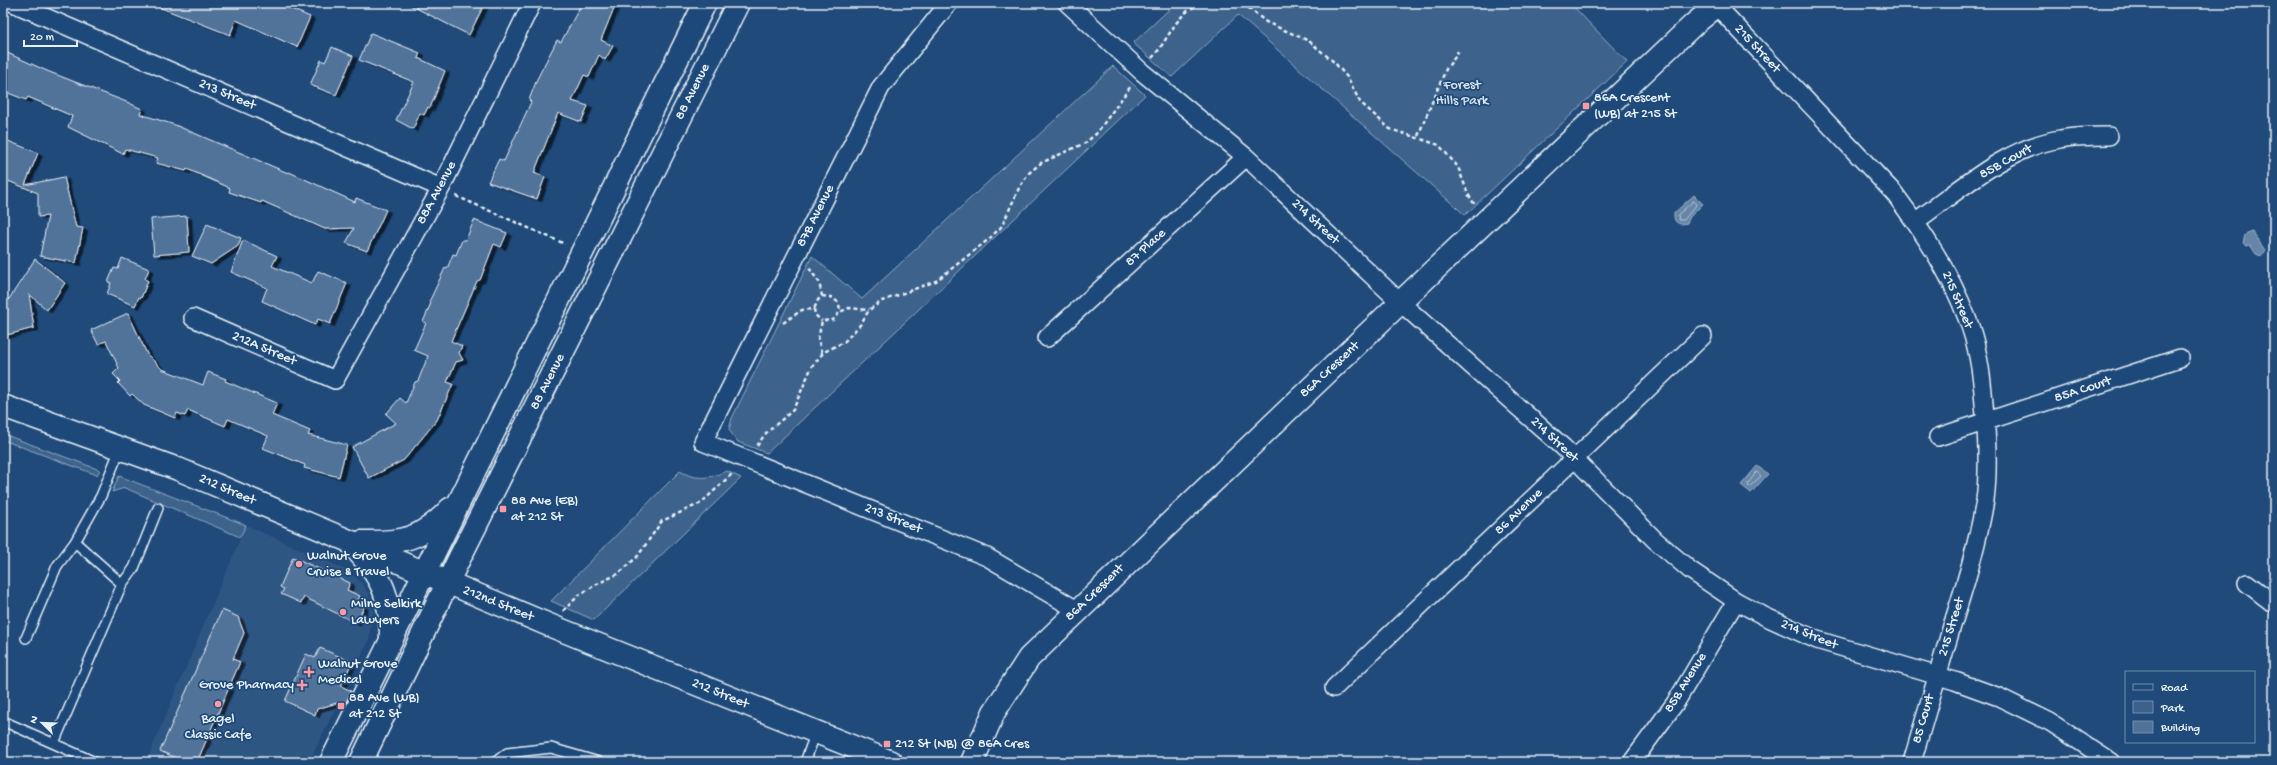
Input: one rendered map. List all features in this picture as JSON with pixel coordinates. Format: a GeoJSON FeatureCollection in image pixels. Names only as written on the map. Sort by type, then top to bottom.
{"type":"FeatureCollection","features":[{"type":"Feature","properties":{"kind":"street","name":"213 Street"},"geometry":{"type":"LineString","coordinates":[[13,3],[441,188]]}},
{"type":"Feature","properties":{"kind":"street","name":"88A Avenue"},"geometry":{"type":"LineString","coordinates":[[335,380],[441,188],[532,3]]}},
{"type":"Feature","properties":{"kind":"street","name":"88 Avenue"},"geometry":{"type":"LineString","coordinates":[[330,762],[581,251],[705,3]]}},
{"type":"Feature","properties":{"kind":"street","name":"88 Avenue"},"geometry":{"type":"LineString","coordinates":[[361,762],[447,583],[738,3]]}},
{"type":"Feature","properties":{"kind":"street","name":"87B Avenue"},"geometry":{"type":"LineString","coordinates":[[703,442],[882,87],[949,3]]}},
{"type":"Feature","properties":{"kind":"street","name":"214 Street"},"geometry":{"type":"LineString","coordinates":[[1068,3],[1142,72],[1246,157],[1401,302],[1575,459],[1669,553],[1690,570],[1736,601],[1764,616],[1836,647],[1982,690],[2033,713],[2071,735],[2111,762]]}},
{"type":"Feature","properties":{"kind":"street","name":"86A Crescent"},"geometry":{"type":"LineString","coordinates":[[972,762],[994,712],[1029,658],[1077,610],[1488,219],[1717,4]]}},
{"type":"Feature","properties":{"kind":"street","name":"215 Street"},"geometry":{"type":"LineString","coordinates":[[1717,4],[1894,194],[1916,222],[1945,271],[1968,318],[1982,377],[1986,422],[1987,477],[1980,528],[1967,578],[1937,676]]}},
{"type":"Feature","properties":{"kind":"street","name":"85B Court"},"geometry":{"type":"LineString","coordinates":[[1916,222],[1991,168],[2027,148],[2059,139],[2109,136]]}},
{"type":"Feature","properties":{"kind":"street","name":"87 Place"},"geometry":{"type":"LineString","coordinates":[[1047,338],[1246,157]]}},
{"type":"Feature","properties":{"kind":"street","name":"212A Street"},"geometry":{"type":"LineString","coordinates":[[193,318],[335,380]]}},
{"type":"Feature","properties":{"kind":"street","name":"86 Avenue"},"geometry":{"type":"LineString","coordinates":[[1334,688],[1703,336]]}},
{"type":"Feature","properties":{"kind":"street","name":"85A Court"},"geometry":{"type":"LineString","coordinates":[[1938,437],[2180,358]]}},
{"type":"Feature","properties":{"kind":"street","name":"212 Street"},"geometry":{"type":"LineString","coordinates":[[3,406],[178,469],[447,583]]}},
{"type":"Feature","properties":{"kind":"street","name":"213 Street"},"geometry":{"type":"LineString","coordinates":[[703,442],[987,557],[1077,610]]}},
{"type":"Feature","properties":{"kind":"street"},"geometry":{"type":"LineString","coordinates":[[348,541],[392,543],[416,536],[435,526],[460,499]]}},
{"type":"Feature","properties":{"kind":"street"},"geometry":{"type":"LineString","coordinates":[[348,541],[374,569],[386,594],[390,615],[391,639]]}},
{"type":"Feature","properties":{"kind":"street","name":"212nd Street"},"geometry":{"type":"LineString","coordinates":[[447,583],[549,625]]}},
{"type":"Feature","properties":{"kind":"street"},"geometry":{"type":"LineString","coordinates":[[2247,583],[2274,604]]}},
{"type":"Feature","properties":{"kind":"street","name":"85B Avenue"},"geometry":{"type":"LineString","coordinates":[[1632,762],[1676,702],[1736,601]]}},
{"type":"Feature","properties":{"kind":"street","name":"212 Street"},"geometry":{"type":"LineString","coordinates":[[549,625],[891,762]]}},
{"type":"Feature","properties":{"kind":"street","name":"85 Court"},"geometry":{"type":"LineString","coordinates":[[1912,762],[1937,676]]}},
{"type":"Feature","properties":{"kind":"lane"},"geometry":{"type":"LineString","coordinates":[[26,638],[57,566],[75,542],[101,496],[120,449]]}},
{"type":"Feature","properties":{"kind":"lane"},"geometry":{"type":"LineString","coordinates":[[54,743],[122,584],[134,568],[158,508]]}},
{"type":"Feature","properties":{"kind":"lane"},"geometry":{"type":"LineString","coordinates":[[75,542],[122,584]]}},
{"type":"Feature","properties":{"kind":"lane"},"geometry":{"type":"LineString","coordinates":[[3,721],[95,762]]}},
{"type":"Feature","properties":{"kind":"lane"},"geometry":{"type":"LineString","coordinates":[[805,762],[816,732]]}},
{"type":"Feature","properties":{"kind":"lane"},"geometry":{"type":"LineString","coordinates":[[495,762],[507,753],[552,748],[599,762]]}},
{"type":"Feature","properties":{"kind":"path"},"geometry":{"type":"LineString","coordinates":[[753,452],[765,434],[793,410],[809,372],[822,354],[844,342],[860,325],[869,310],[882,301],[936,281],[989,239],[1002,226],[1019,188],[1030,173],[1041,163],[1085,143],[1096,134],[1168,38],[1181,15],[1188,9],[1202,3]]}},
{"type":"Feature","properties":{"kind":"path"},"geometry":{"type":"LineString","coordinates":[[1243,3],[1266,22],[1300,36],[1318,48],[1334,62],[1347,77],[1360,102],[1368,111],[1396,131],[1418,136],[1440,145],[1458,167],[1472,202],[1488,219]]}},
{"type":"Feature","properties":{"kind":"path"},"geometry":{"type":"LineString","coordinates":[[1418,136],[1446,69],[1458,53],[1456,51]]}},
{"type":"Feature","properties":{"kind":"path"},"geometry":{"type":"LineString","coordinates":[[441,188],[458,197],[581,251]]}},
{"type":"Feature","properties":{"kind":"path"},"geometry":{"type":"LineString","coordinates":[[806,264],[819,282],[822,296]]}},
{"type":"Feature","properties":{"kind":"path"},"geometry":{"type":"LineString","coordinates":[[822,296],[818,300],[814,309],[815,315],[822,321],[833,320],[840,312],[849,308],[869,310]]}},
{"type":"Feature","properties":{"kind":"path"},"geometry":{"type":"LineString","coordinates":[[822,296],[836,300],[839,303],[840,312]]}},
{"type":"Feature","properties":{"kind":"path"},"geometry":{"type":"LineString","coordinates":[[779,326],[802,310],[814,309]]}},
{"type":"Feature","properties":{"kind":"path"},"geometry":{"type":"LineString","coordinates":[[822,321],[818,339],[822,354]]}},
{"type":"Feature","properties":{"kind":"path"},"geometry":{"type":"LineString","coordinates":[[549,625],[579,595],[618,574],[636,557],[662,521],[701,503],[736,470]]}},
{"type":"Feature","properties":{"kind":"shaded area"},"geometry":{"type":"Polygon","coordinates":[[[246,525],[346,570],[361,582],[369,594],[373,611],[369,640],[309,762],[146,762],[246,525]]]}},
{"type":"Feature","properties":{"kind":"green space","name":"Forest Hills Park"},"geometry":{"type":"Polygon","coordinates":[[[1176,3],[1570,3],[1627,62],[1465,215],[1238,15],[1172,77],[1133,43],[1176,3]]]}},
{"type":"Feature","properties":{"kind":"green space"},"geometry":{"type":"Polygon","coordinates":[[[1113,66],[1145,95],[767,453],[738,442],[729,430],[732,418],[812,256],[862,299],[1113,66]]]}},
{"type":"Feature","properties":{"kind":"green space"},"geometry":{"type":"Polygon","coordinates":[[[3,434],[100,470],[97,475],[3,440],[3,434]]]}},
{"type":"Feature","properties":{"kind":"green space"},"geometry":{"type":"Polygon","coordinates":[[[680,471],[692,476],[709,477],[727,471],[741,478],[594,620],[551,601],[680,471]]]}},
{"type":"Feature","properties":{"kind":"green space"},"geometry":{"type":"Polygon","coordinates":[[[119,476],[246,525],[240,537],[125,488],[112,492],[119,476]]]}},
{"type":"Feature","properties":{"kind":"water"},"geometry":{"type":"Polygon","coordinates":[[[1694,195],[1703,204],[1690,217],[1687,223],[1679,224],[1674,219],[1674,213],[1694,195]]]}},
{"type":"Feature","properties":{"kind":"water"},"geometry":{"type":"Polygon","coordinates":[[[2252,232],[2265,250],[2261,256],[2256,254],[2250,245],[2247,246],[2243,243],[2245,235],[2252,232]]]}},
{"type":"Feature","properties":{"kind":"water"},"geometry":{"type":"Polygon","coordinates":[[[1757,466],[1768,474],[1751,493],[1741,485],[1757,466]]]}},
{"type":"Feature","properties":{"kind":"building"},"geometry":{"type":"Polygon","coordinates":[[[277,3],[310,17],[297,47],[236,20],[230,35],[151,4],[277,3]]]}},
{"type":"Feature","properties":{"kind":"building"},"geometry":{"type":"Polygon","coordinates":[[[406,3],[485,3],[469,35],[406,3]]]}},
{"type":"Feature","properties":{"kind":"building"},"geometry":{"type":"Polygon","coordinates":[[[582,3],[616,3],[601,40],[613,46],[605,60],[599,55],[589,77],[584,75],[572,101],[588,106],[581,122],[558,113],[534,173],[545,177],[537,199],[488,182],[499,159],[504,161],[531,102],[529,100],[537,79],[557,40],[561,42],[582,3]]]}},
{"type":"Feature","properties":{"kind":"building"},"geometry":{"type":"Polygon","coordinates":[[[371,33],[420,53],[418,58],[445,71],[430,108],[428,107],[424,115],[420,113],[413,129],[396,120],[414,82],[359,60],[371,33]]]}},
{"type":"Feature","properties":{"kind":"building"},"geometry":{"type":"Polygon","coordinates":[[[332,47],[353,56],[336,95],[310,85],[321,60],[325,62],[332,47]]]}},
{"type":"Feature","properties":{"kind":"building"},"geometry":{"type":"Polygon","coordinates":[[[3,51],[47,71],[129,103],[142,109],[140,114],[175,125],[288,173],[289,172],[355,202],[356,198],[386,210],[367,251],[346,243],[354,228],[325,229],[262,201],[261,203],[229,192],[230,188],[187,169],[186,171],[156,163],[158,158],[125,149],[123,154],[68,127],[72,116],[28,97],[26,100],[3,91],[3,51]]]}},
{"type":"Feature","properties":{"kind":"building"},"geometry":{"type":"Polygon","coordinates":[[[3,139],[38,153],[25,185],[64,177],[76,227],[83,228],[76,263],[40,256],[48,216],[38,217],[38,193],[3,179],[3,139]]]}},
{"type":"Feature","properties":{"kind":"building"},"geometry":{"type":"Polygon","coordinates":[[[187,216],[189,252],[154,255],[151,219],[187,216]]]}},
{"type":"Feature","properties":{"kind":"building"},"geometry":{"type":"Polygon","coordinates":[[[474,220],[507,233],[501,247],[494,244],[480,280],[477,281],[451,341],[462,346],[459,353],[463,360],[456,362],[447,382],[453,384],[437,420],[404,460],[369,478],[352,447],[396,423],[386,414],[400,398],[406,403],[415,382],[418,381],[428,356],[414,350],[426,323],[423,322],[431,303],[429,302],[445,268],[447,269],[453,254],[456,255],[462,240],[466,240],[474,220]]]}},
{"type":"Feature","properties":{"kind":"building"},"geometry":{"type":"Polygon","coordinates":[[[207,224],[241,238],[238,246],[211,264],[192,256],[207,224]]]}},
{"type":"Feature","properties":{"kind":"building"},"geometry":{"type":"Polygon","coordinates":[[[243,240],[277,256],[272,266],[312,283],[318,271],[347,283],[330,324],[318,319],[315,325],[262,301],[267,288],[231,272],[243,240]]]}},
{"type":"Feature","properties":{"kind":"building"},"geometry":{"type":"Polygon","coordinates":[[[122,258],[149,269],[145,279],[148,281],[141,298],[139,297],[135,306],[107,294],[111,283],[108,282],[114,268],[118,269],[122,258]]]}},
{"type":"Feature","properties":{"kind":"building"},"geometry":{"type":"Polygon","coordinates":[[[35,259],[65,283],[47,310],[29,294],[34,328],[3,336],[3,300],[9,299],[35,259]]]}},
{"type":"Feature","properties":{"kind":"building"},"geometry":{"type":"Polygon","coordinates":[[[128,313],[147,354],[162,369],[203,385],[208,372],[226,379],[225,381],[277,403],[272,415],[310,431],[308,435],[347,445],[339,477],[304,468],[305,465],[263,448],[268,436],[228,419],[225,426],[188,410],[185,416],[177,413],[175,418],[144,405],[132,394],[130,396],[118,383],[120,381],[113,374],[119,368],[106,341],[98,344],[91,330],[128,313]]]}},
{"type":"Feature","properties":{"kind":"building"},"geometry":{"type":"Polygon","coordinates":[[[293,557],[350,583],[347,590],[360,596],[357,603],[364,607],[356,623],[304,597],[301,603],[281,594],[284,589],[280,587],[293,557]]]}},
{"type":"Feature","properties":{"kind":"building"},"geometry":{"type":"Polygon","coordinates":[[[222,610],[238,617],[244,633],[233,659],[240,662],[197,762],[185,762],[160,751],[222,610]]]}},
{"type":"Feature","properties":{"kind":"building"},"geometry":{"type":"Polygon","coordinates":[[[320,648],[352,662],[341,686],[351,691],[345,705],[340,702],[317,709],[315,715],[285,701],[306,654],[315,658],[320,648]]]}},
{"type":"Feature","properties":{"kind":"place","name":"86A Crescent (WB) at 215 St"},"geometry":{"type":"Point","coordinates":[1586,106]}},
{"type":"Feature","properties":{"kind":"place","name":"88 Ave (EB) at 212 St"},"geometry":{"type":"Point","coordinates":[503,509]}},
{"type":"Feature","properties":{"kind":"place","name":"Walnut Grove Cruise & Travel"},"geometry":{"type":"Point","coordinates":[299,564]}},
{"type":"Feature","properties":{"kind":"place","name":"Milne Selkirk Lawyers"},"geometry":{"type":"Point","coordinates":[343,612]}},
{"type":"Feature","properties":{"kind":"place","name":"Walnut Grove Medical"},"geometry":{"type":"Point","coordinates":[309,672]}},
{"type":"Feature","properties":{"kind":"place","name":"Grove Pharmacy"},"geometry":{"type":"Point","coordinates":[302,685]}},
{"type":"Feature","properties":{"kind":"place","name":"Bagel Classic Cafe"},"geometry":{"type":"Point","coordinates":[218,704]}},
{"type":"Feature","properties":{"kind":"place","name":"88 Ave (WB) at 212 St"},"geometry":{"type":"Point","coordinates":[341,706]}},
{"type":"Feature","properties":{"kind":"place","name":"212 St (NB) @ 86A Cres"},"geometry":{"type":"Point","coordinates":[887,744]}}]}
